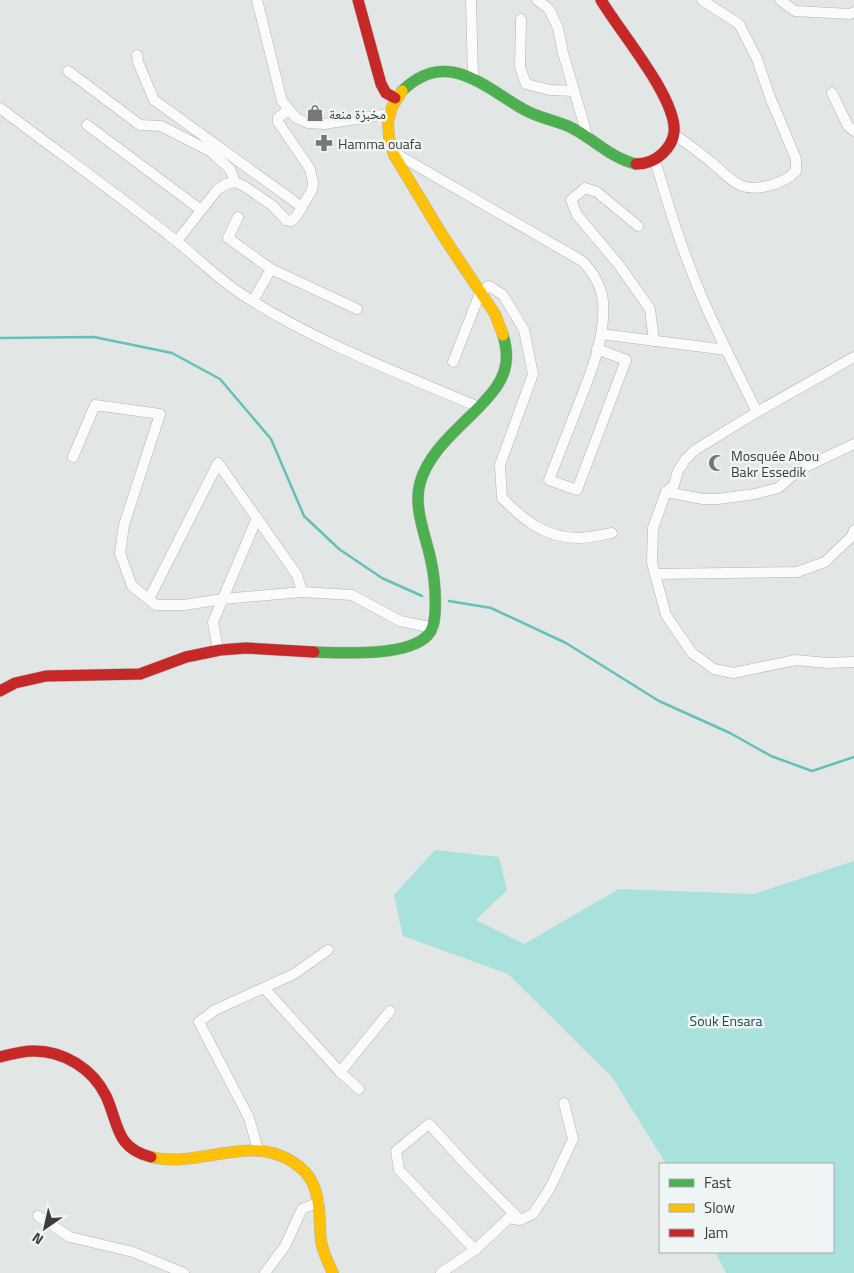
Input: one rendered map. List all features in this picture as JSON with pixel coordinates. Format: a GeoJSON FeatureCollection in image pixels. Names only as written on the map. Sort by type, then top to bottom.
{"type":"FeatureCollection","features":[{"type":"Feature","properties":{"kind":"main road"},"geometry":{"type":"LineString","coordinates":[[358,0],[381,84],[386,93],[395,98]]}},
{"type":"Feature","properties":{"kind":"main road"},"geometry":{"type":"LineString","coordinates":[[0,691],[30,679],[61,674],[131,676],[181,659],[218,650],[243,648],[342,654],[404,648],[428,637],[434,628],[436,602],[434,573],[418,508],[418,493],[422,477],[440,449],[479,407],[504,375],[507,359],[504,337],[494,313],[435,225],[393,152],[388,114],[395,98],[411,82],[426,73],[447,71],[473,77],[506,100],[532,113],[571,127],[621,159],[635,164],[655,160],[671,144],[674,134],[673,121],[665,98],[649,70],[601,0]]}},
{"type":"Feature","properties":{"kind":"main road"},"geometry":{"type":"LineString","coordinates":[[0,1057],[40,1050],[61,1055],[80,1066],[95,1080],[106,1097],[118,1133],[126,1144],[138,1154],[156,1159],[177,1160],[244,1150],[258,1150],[286,1156],[301,1167],[313,1182],[319,1202],[321,1239],[326,1258],[333,1273]]}},
{"type":"Feature","properties":{"kind":"street"},"geometry":{"type":"LineString","coordinates":[[257,0],[282,101],[296,118],[308,123],[324,124],[388,114]]}},
{"type":"Feature","properties":{"kind":"street"},"geometry":{"type":"LineString","coordinates":[[471,0],[473,77]]}},
{"type":"Feature","properties":{"kind":"street"},"geometry":{"type":"LineString","coordinates":[[537,0],[549,9],[558,28],[563,54],[588,138]]}},
{"type":"Feature","properties":{"kind":"street"},"geometry":{"type":"LineString","coordinates":[[674,134],[737,184],[747,188],[777,183],[792,176],[796,171],[796,159],[770,97],[757,59],[740,24],[702,0]]}},
{"type":"Feature","properties":{"kind":"street"},"geometry":{"type":"LineString","coordinates":[[780,0],[795,11],[850,14],[854,12]]}},
{"type":"Feature","properties":{"kind":"street"},"geometry":{"type":"LineString","coordinates":[[522,19],[520,67],[526,84],[550,90],[574,91]]}},
{"type":"Feature","properties":{"kind":"street"},"geometry":{"type":"LineString","coordinates":[[137,55],[138,62],[154,100],[302,207]]}},
{"type":"Feature","properties":{"kind":"street"},"geometry":{"type":"LineString","coordinates":[[68,71],[140,125],[161,126],[210,151],[230,169],[235,182]]}},
{"type":"Feature","properties":{"kind":"street"},"geometry":{"type":"LineString","coordinates":[[832,93],[848,126],[854,131]]}},
{"type":"Feature","properties":{"kind":"street"},"geometry":{"type":"LineString","coordinates":[[0,108],[177,241],[226,283],[253,301],[320,337],[386,368],[479,407]]}},
{"type":"Feature","properties":{"kind":"street"},"geometry":{"type":"LineString","coordinates":[[177,241],[217,190],[226,184],[235,182],[256,193],[286,220],[291,221],[296,218],[314,183],[305,160],[278,122],[278,118],[288,110]]}},
{"type":"Feature","properties":{"kind":"street"},"geometry":{"type":"LineString","coordinates":[[87,125],[201,210]]}},
{"type":"Feature","properties":{"kind":"street"},"geometry":{"type":"LineString","coordinates":[[393,152],[582,261],[591,270],[598,282],[603,299],[601,334],[590,374],[549,480],[577,490],[626,360],[597,349]]}},
{"type":"Feature","properties":{"kind":"street"},"geometry":{"type":"LineString","coordinates":[[655,160],[688,262],[757,412]]}},
{"type":"Feature","properties":{"kind":"street"},"geometry":{"type":"LineString","coordinates":[[638,226],[597,192],[585,188],[571,200],[577,215],[619,265],[650,309],[654,341]]}},
{"type":"Feature","properties":{"kind":"street"},"geometry":{"type":"LineString","coordinates":[[238,217],[228,238],[271,269],[357,309]]}},
{"type":"Feature","properties":{"kind":"street"},"geometry":{"type":"LineString","coordinates":[[253,301],[271,269]]}},
{"type":"Feature","properties":{"kind":"street"},"geometry":{"type":"LineString","coordinates":[[453,362],[480,293],[489,286],[503,295],[524,330],[533,374],[500,465],[502,498],[523,520],[555,535],[578,538],[612,533]]}},
{"type":"Feature","properties":{"kind":"street"},"geometry":{"type":"LineString","coordinates":[[601,334],[727,350]]}},
{"type":"Feature","properties":{"kind":"street"},"geometry":{"type":"LineString","coordinates":[[854,357],[757,412],[695,450],[685,460],[678,471],[674,485],[666,492],[653,528],[652,563],[666,615],[692,653],[714,669],[733,673],[784,661],[854,662]]}},
{"type":"Feature","properties":{"kind":"street"},"geometry":{"type":"LineString","coordinates":[[73,457],[95,405],[160,414],[124,525],[120,554],[132,586],[156,605],[184,605],[302,592],[352,595],[400,621],[434,628]]}},
{"type":"Feature","properties":{"kind":"street"},"geometry":{"type":"LineString","coordinates":[[666,492],[718,499],[756,494],[778,488],[799,470],[854,444]]}},
{"type":"Feature","properties":{"kind":"street"},"geometry":{"type":"LineString","coordinates":[[149,599],[218,463],[297,575],[302,592]]}},
{"type":"Feature","properties":{"kind":"street"},"geometry":{"type":"LineString","coordinates":[[218,650],[213,622],[257,518]]}},
{"type":"Feature","properties":{"kind":"street"},"geometry":{"type":"LineString","coordinates":[[655,574],[797,572],[825,562],[852,536],[854,530]]}},
{"type":"Feature","properties":{"kind":"street"},"geometry":{"type":"LineString","coordinates":[[258,1150],[249,1118],[199,1022],[214,1010],[294,974],[328,950]]}},
{"type":"Feature","properties":{"kind":"street"},"geometry":{"type":"LineString","coordinates":[[264,988],[340,1072],[359,1089]]}},
{"type":"Feature","properties":{"kind":"street"},"geometry":{"type":"LineString","coordinates":[[340,1072],[390,1011]]}},
{"type":"Feature","properties":{"kind":"street"},"geometry":{"type":"LineString","coordinates":[[441,1273],[475,1250],[509,1218],[520,1220],[533,1214],[550,1188],[573,1139],[564,1103]]}},
{"type":"Feature","properties":{"kind":"street"},"geometry":{"type":"LineString","coordinates":[[475,1250],[398,1170],[396,1151],[428,1124],[520,1220]]}},
{"type":"Feature","properties":{"kind":"street"},"geometry":{"type":"LineString","coordinates":[[265,1273],[285,1246],[302,1209],[319,1202]]}},
{"type":"Feature","properties":{"kind":"street"},"geometry":{"type":"LineString","coordinates":[[38,1216],[70,1237],[133,1252],[184,1273]]}},
{"type":"Feature","properties":{"kind":"green space","name":"Souk Ensara"},"geometry":{"type":"Polygon","coordinates":[[[435,850],[499,857],[507,890],[476,920],[524,944],[619,889],[754,894],[854,861],[854,1273],[726,1273],[716,1253],[834,1253],[834,1163],[665,1163],[612,1077],[508,974],[403,936],[394,895],[435,850]]]}},
{"type":"Feature","properties":{"kind":"waterway"},"geometry":{"type":"LineString","coordinates":[[0,338],[94,337],[172,353],[220,379],[271,439],[304,516],[339,549],[382,578],[422,596]]}},
{"type":"Feature","properties":{"kind":"waterway"},"geometry":{"type":"LineString","coordinates":[[449,601],[491,608],[566,643],[659,701],[730,733],[771,756],[812,771],[854,757]]}},
{"type":"Feature","properties":{"kind":"traffic: fast"},"geometry":{"type":"LineString","coordinates":[[402,91],[418,78],[434,72],[464,75],[529,112],[570,127],[610,153],[636,164]]}},
{"type":"Feature","properties":{"kind":"traffic: fast"},"geometry":{"type":"LineString","coordinates":[[314,652],[358,653],[391,650],[419,642],[431,630],[435,614],[435,587],[431,561],[419,512],[418,493],[420,483],[424,471],[438,450],[483,403],[499,383],[506,364],[506,347],[503,335]]}},
{"type":"Feature","properties":{"kind":"traffic: slow"},"geometry":{"type":"LineString","coordinates":[[402,91],[392,107],[388,122],[389,137],[394,155],[443,236],[495,314],[503,335]]}},
{"type":"Feature","properties":{"kind":"traffic: slow"},"geometry":{"type":"LineString","coordinates":[[151,1157],[187,1159],[242,1151],[259,1151],[276,1154],[293,1162],[307,1174],[316,1191],[319,1205],[321,1241],[333,1273]]}},
{"type":"Feature","properties":{"kind":"traffic: jam"},"geometry":{"type":"LineString","coordinates":[[358,0],[381,84],[386,93],[395,98]]}},
{"type":"Feature","properties":{"kind":"traffic: jam"},"geometry":{"type":"LineString","coordinates":[[601,0],[646,65],[667,102],[673,119],[674,133],[667,149],[654,160],[636,164]]}},
{"type":"Feature","properties":{"kind":"traffic: jam"},"geometry":{"type":"LineString","coordinates":[[0,691],[15,683],[46,676],[140,674],[186,657],[220,650],[246,648],[314,652]]}},
{"type":"Feature","properties":{"kind":"traffic: jam"},"geometry":{"type":"LineString","coordinates":[[0,1057],[34,1051],[56,1054],[76,1063],[100,1086],[124,1141],[139,1153],[151,1157]]}},
{"type":"Feature","properties":{"kind":"place","name":"مخبزة منعة"},"geometry":{"type":"Point","coordinates":[315,113]}},
{"type":"Feature","properties":{"kind":"place","name":"Hamma ouafa"},"geometry":{"type":"Point","coordinates":[324,143]}},
{"type":"Feature","properties":{"kind":"place","name":"Mosquée Abou Bakr Essedik"},"geometry":{"type":"Point","coordinates":[717,463]}}]}
